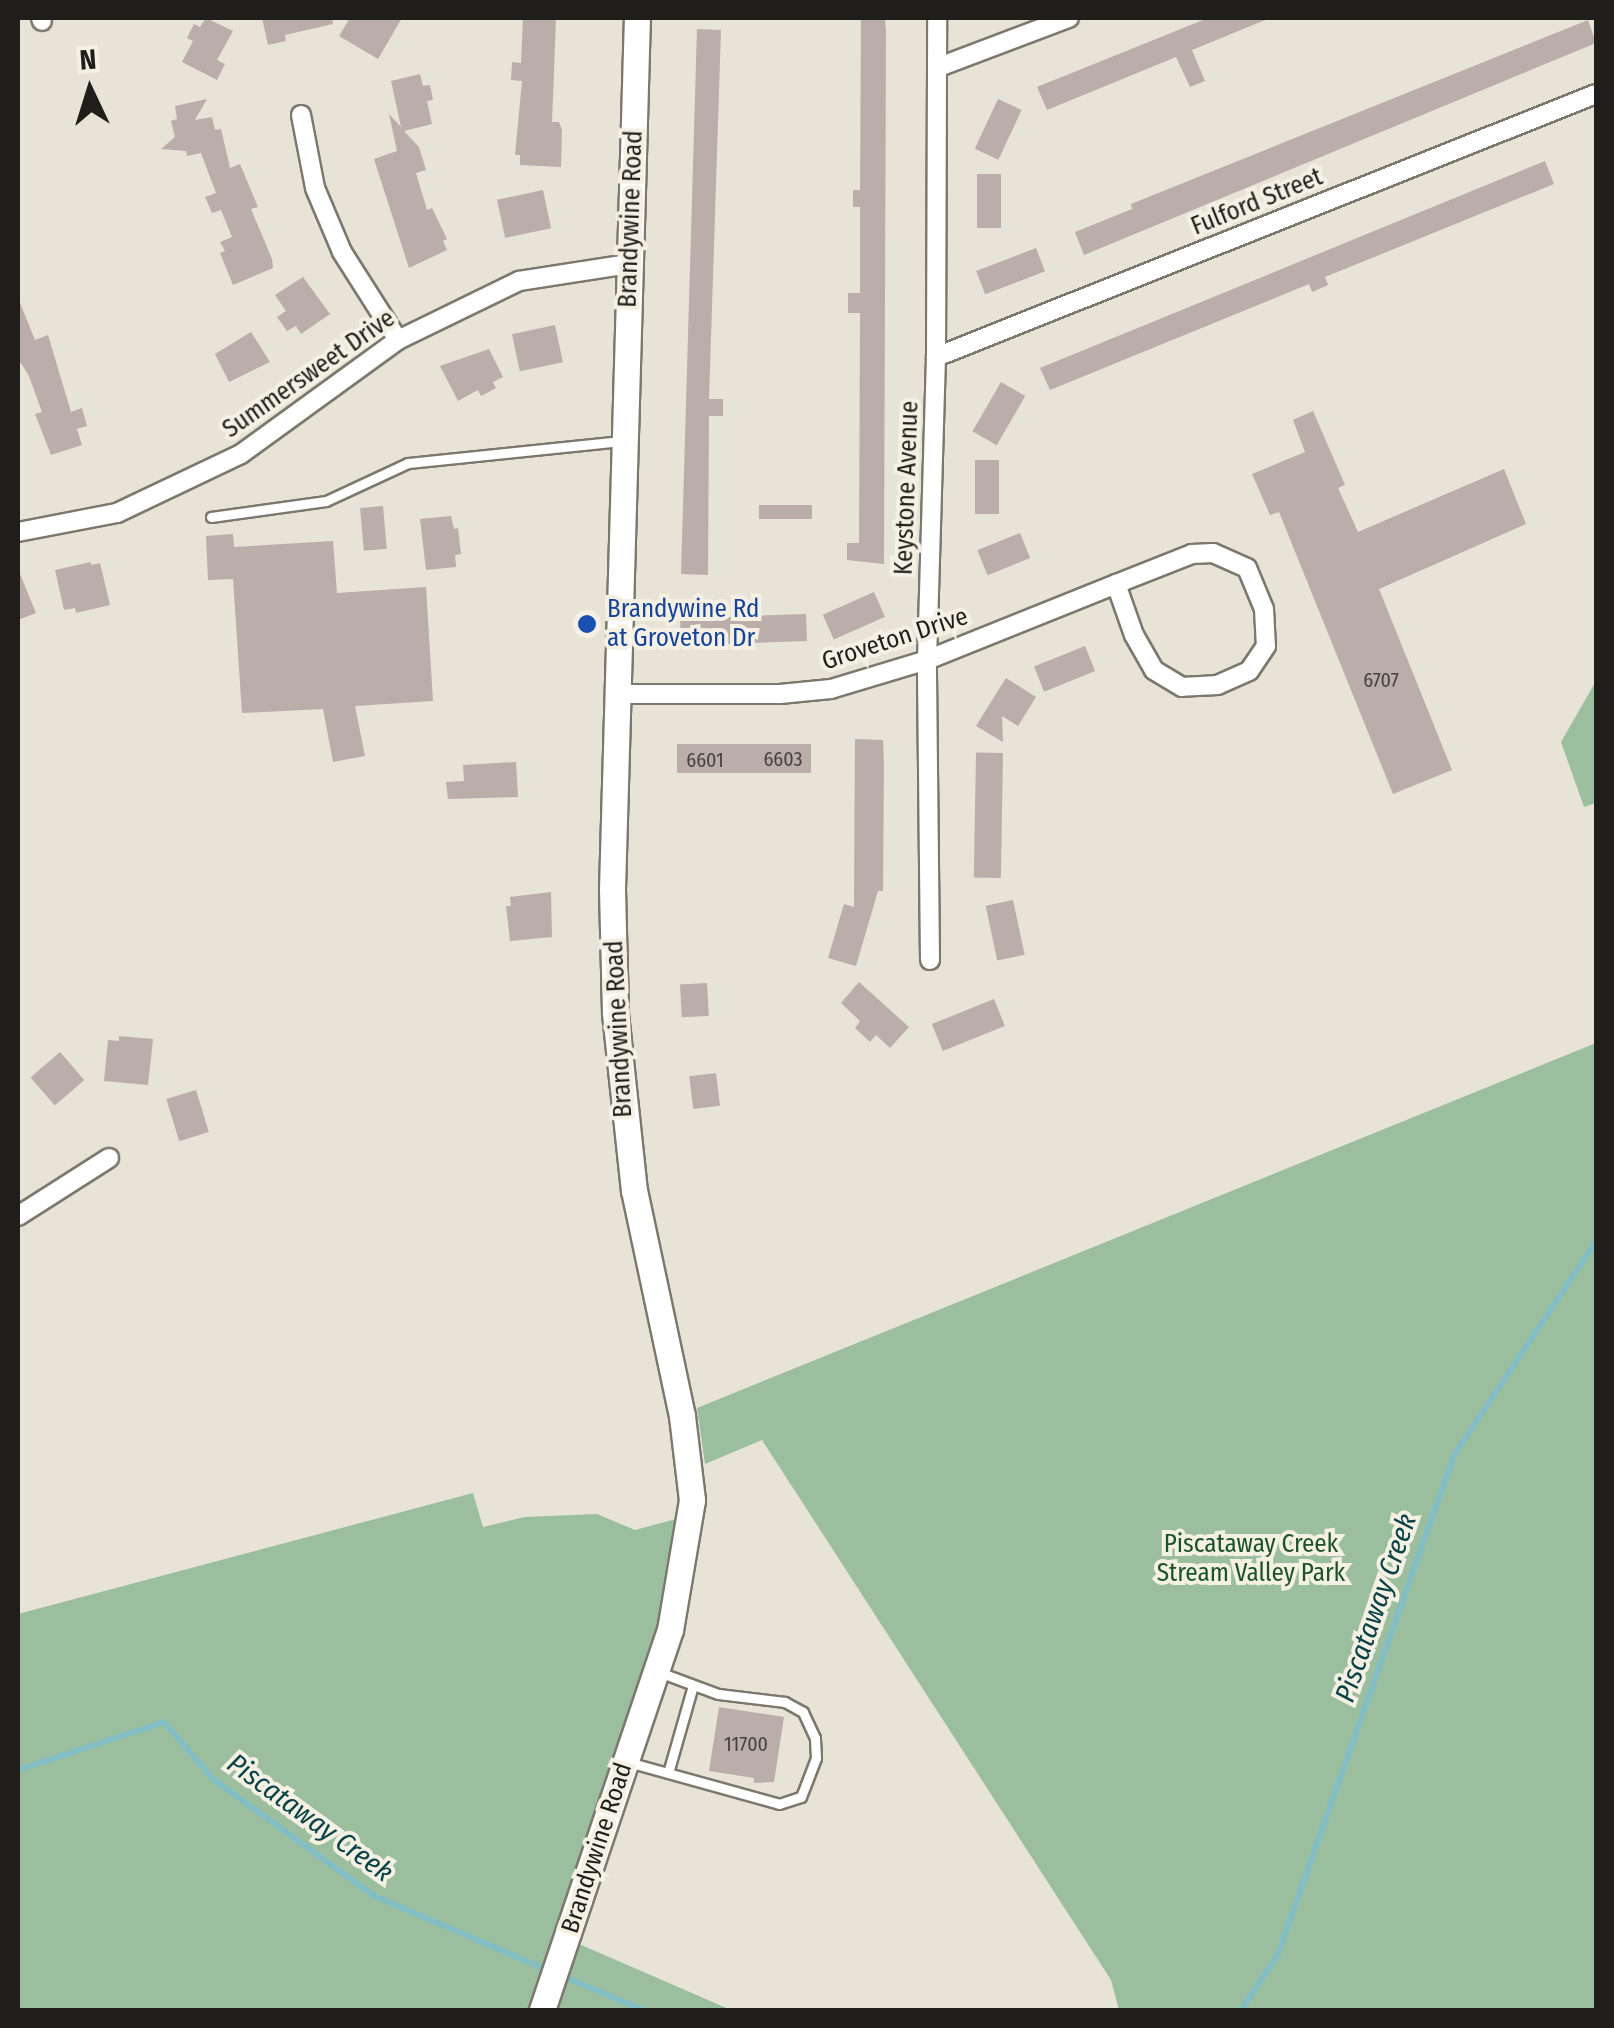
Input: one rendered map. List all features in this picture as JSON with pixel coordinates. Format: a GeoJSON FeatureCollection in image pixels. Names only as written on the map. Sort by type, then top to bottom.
{"type":"FeatureCollection","features":[{"type":"Feature","properties":{"kind":"main road","name":"Brandywine Road"},"geometry":{"type":"LineString","coordinates":[[545,2002],[670,1630],[692,1500],[682,1416],[627,1146],[615,1012],[613,907],[637,18]]}},
{"type":"Feature","properties":{"kind":"street","name":"Keystone Avenue"},"geometry":{"type":"LineString","coordinates":[[930,960],[928,660],[936,357],[937,18]]}},
{"type":"Feature","properties":{"kind":"street"},"geometry":{"type":"LineString","coordinates":[[939,67],[1069,18]]}},
{"type":"Feature","properties":{"kind":"street","name":"Fulford Street"},"geometry":{"type":"LineString","coordinates":[[936,357],[1596,94]]}},
{"type":"Feature","properties":{"kind":"street"},"geometry":{"type":"LineString","coordinates":[[301,115],[315,188],[342,252],[398,340]]}},
{"type":"Feature","properties":{"kind":"street","name":"Summersweet Drive"},"geometry":{"type":"LineString","coordinates":[[18,532],[116,513],[241,454],[398,340],[518,281],[629,264]]}},
{"type":"Feature","properties":{"kind":"street","name":"Groveton Drive"},"geometry":{"type":"LineString","coordinates":[[618,694],[780,694],[831,688],[928,660],[1116,584],[1192,554],[1213,554],[1246,568],[1264,609],[1266,646],[1248,670],[1218,685],[1182,687],[1154,670],[1134,635],[1116,584]]}},
{"type":"Feature","properties":{"kind":"street"},"geometry":{"type":"LineString","coordinates":[[18,1216],[109,1158]]}},
{"type":"Feature","properties":{"kind":"lane"},"geometry":{"type":"LineString","coordinates":[[210,517],[343,496],[408,463],[625,440]]}},
{"type":"Feature","properties":{"kind":"lane"},"geometry":{"type":"LineString","coordinates":[[625,1762],[780,1804],[801,1797],[816,1758],[815,1738],[803,1712],[785,1702],[718,1694],[655,1670]]}},
{"type":"Feature","properties":{"kind":"lane"},"geometry":{"type":"LineString","coordinates":[[668,1773],[693,1685]]}},
{"type":"Feature","properties":{"kind":"green space"},"geometry":{"type":"Polygon","coordinates":[[[1596,681],[1596,803],[1584,807],[1561,742],[1596,681]]]}},
{"type":"Feature","properties":{"kind":"green space","name":"Piscataway Creek Stream Valley Park"},"geometry":{"type":"Polygon","coordinates":[[[1596,1043],[1596,2010],[1119,2010],[1111,1980],[762,1440],[705,1464],[697,1408],[1596,1043]]]}},
{"type":"Feature","properties":{"kind":"green space"},"geometry":{"type":"Polygon","coordinates":[[[473,1493],[483,1527],[525,1517],[597,1514],[635,1530],[680,1518],[672,1588],[556,1934],[731,2010],[18,2010],[18,1614],[473,1493]]]}},
{"type":"Feature","properties":{"kind":"building"},"geometry":{"type":"Polygon","coordinates":[[[206,18],[233,31],[217,60],[225,64],[217,80],[182,62],[193,41],[187,38],[194,24],[200,27],[206,18]]]}},
{"type":"Feature","properties":{"kind":"building"},"geometry":{"type":"Polygon","coordinates":[[[262,18],[332,18],[333,24],[285,35],[286,41],[268,45],[262,18]]]}},
{"type":"Feature","properties":{"kind":"building"},"geometry":{"type":"Polygon","coordinates":[[[350,18],[402,18],[378,59],[339,36],[350,18]]]}},
{"type":"Feature","properties":{"kind":"building"},"geometry":{"type":"Polygon","coordinates":[[[523,18],[556,18],[552,122],[559,122],[562,130],[561,167],[520,165],[520,155],[515,155],[522,81],[511,80],[512,62],[521,63],[523,18]]]}},
{"type":"Feature","properties":{"kind":"building"},"geometry":{"type":"Polygon","coordinates":[[[861,18],[885,18],[886,32],[884,564],[847,560],[847,543],[859,543],[860,313],[848,313],[848,293],[860,293],[860,207],[853,207],[853,190],[860,190],[861,18]]]}},
{"type":"Feature","properties":{"kind":"building"},"geometry":{"type":"Polygon","coordinates":[[[1208,18],[1270,18],[1192,50],[1205,81],[1190,87],[1176,57],[1047,110],[1037,87],[1208,18]]]}},
{"type":"Feature","properties":{"kind":"building"},"geometry":{"type":"Polygon","coordinates":[[[1588,20],[1596,43],[1084,255],[1075,232],[1132,209],[1131,204],[1588,20]]]}},
{"type":"Feature","properties":{"kind":"building"},"geometry":{"type":"Polygon","coordinates":[[[697,29],[721,30],[709,399],[723,399],[723,416],[709,416],[708,575],[681,574],[697,29]]]}},
{"type":"Feature","properties":{"kind":"building"},"geometry":{"type":"Polygon","coordinates":[[[420,74],[423,86],[430,85],[433,100],[427,101],[432,124],[404,131],[419,147],[426,170],[416,173],[427,210],[432,208],[447,239],[443,241],[447,250],[409,268],[374,159],[397,151],[389,114],[401,127],[391,81],[420,74]]]}},
{"type":"Feature","properties":{"kind":"building"},"geometry":{"type":"Polygon","coordinates":[[[207,99],[195,120],[212,117],[215,130],[221,129],[230,168],[240,164],[258,207],[251,209],[272,259],[273,268],[233,285],[220,253],[225,251],[220,242],[232,237],[221,210],[212,213],[205,197],[216,193],[201,153],[187,156],[186,151],[161,149],[175,137],[171,121],[177,119],[175,106],[207,99]]]}},
{"type":"Feature","properties":{"kind":"building"},"geometry":{"type":"Polygon","coordinates":[[[998,99],[1022,110],[998,160],[975,149],[998,99]]]}},
{"type":"Feature","properties":{"kind":"building"},"geometry":{"type":"Polygon","coordinates":[[[1545,161],[1554,184],[1325,277],[1328,285],[1312,292],[1309,284],[1050,390],[1040,368],[1545,161]]]}},
{"type":"Feature","properties":{"kind":"building"},"geometry":{"type":"Polygon","coordinates":[[[977,174],[1001,174],[1001,228],[977,228],[977,174]]]}},
{"type":"Feature","properties":{"kind":"building"},"geometry":{"type":"Polygon","coordinates":[[[543,190],[551,228],[505,238],[497,200],[543,190]]]}},
{"type":"Feature","properties":{"kind":"building"},"geometry":{"type":"Polygon","coordinates":[[[1036,248],[1045,271],[985,294],[976,271],[1036,248]]]}},
{"type":"Feature","properties":{"kind":"building"},"geometry":{"type":"Polygon","coordinates":[[[303,277],[330,314],[301,334],[296,326],[287,331],[277,317],[286,311],[275,295],[303,277]]]}},
{"type":"Feature","properties":{"kind":"building"},"geometry":{"type":"Polygon","coordinates":[[[18,298],[35,340],[48,335],[71,412],[82,408],[87,426],[77,429],[82,445],[51,455],[35,414],[42,412],[29,376],[21,363],[18,365],[18,298]]]}},
{"type":"Feature","properties":{"kind":"building"},"geometry":{"type":"Polygon","coordinates":[[[555,325],[563,362],[520,371],[512,334],[555,325]]]}},
{"type":"Feature","properties":{"kind":"building"},"geometry":{"type":"Polygon","coordinates":[[[251,332],[270,362],[229,382],[215,354],[251,332]]]}},
{"type":"Feature","properties":{"kind":"building"},"geometry":{"type":"Polygon","coordinates":[[[489,349],[503,377],[493,382],[496,388],[481,396],[478,390],[458,401],[440,366],[489,349]]]}},
{"type":"Feature","properties":{"kind":"building"},"geometry":{"type":"Polygon","coordinates":[[[1001,382],[1025,396],[997,445],[972,431],[1001,382]]]}},
{"type":"Feature","properties":{"kind":"building"},"geometry":{"type":"Polygon","coordinates":[[[1313,411],[1345,485],[1338,488],[1358,532],[1504,469],[1526,524],[1379,589],[1452,770],[1393,794],[1279,512],[1270,515],[1252,474],[1305,452],[1293,420],[1313,411]]]}},
{"type":"Feature","properties":{"kind":"building"},"geometry":{"type":"Polygon","coordinates":[[[975,460],[999,460],[999,514],[975,514],[975,460]]]}},
{"type":"Feature","properties":{"kind":"building"},"geometry":{"type":"Polygon","coordinates":[[[759,505],[812,505],[812,519],[759,519],[759,505]]]}},
{"type":"Feature","properties":{"kind":"building"},"geometry":{"type":"Polygon","coordinates":[[[383,506],[387,549],[364,551],[360,508],[383,506]]]}},
{"type":"Feature","properties":{"kind":"building"},"geometry":{"type":"Polygon","coordinates":[[[451,516],[454,529],[458,528],[461,554],[455,555],[456,567],[426,570],[420,519],[451,516]]]}},
{"type":"Feature","properties":{"kind":"building"},"geometry":{"type":"Polygon","coordinates":[[[1020,533],[1030,558],[987,575],[977,550],[1020,533]]]}},
{"type":"Feature","properties":{"kind":"building"},"geometry":{"type":"Polygon","coordinates":[[[233,534],[234,547],[333,541],[337,593],[426,587],[433,701],[355,706],[365,756],[333,762],[323,709],[242,713],[233,579],[208,580],[206,536],[233,534]]]}},
{"type":"Feature","properties":{"kind":"building"},"geometry":{"type":"Polygon","coordinates":[[[100,563],[110,605],[76,613],[75,608],[64,610],[55,570],[100,563]]]}},
{"type":"Feature","properties":{"kind":"building"},"geometry":{"type":"Polygon","coordinates":[[[18,569],[36,613],[18,620],[18,569]]]}},
{"type":"Feature","properties":{"kind":"building"},"geometry":{"type":"Polygon","coordinates":[[[874,592],[885,617],[834,639],[823,615],[874,592]]]}},
{"type":"Feature","properties":{"kind":"building"},"geometry":{"type":"Polygon","coordinates":[[[806,614],[807,641],[681,645],[680,618],[806,614]]]}},
{"type":"Feature","properties":{"kind":"building"},"geometry":{"type":"Polygon","coordinates":[[[1085,646],[1095,671],[1044,692],[1034,667],[1085,646]]]}},
{"type":"Feature","properties":{"kind":"building"},"geometry":{"type":"Polygon","coordinates":[[[1006,678],[1036,697],[1018,726],[1002,716],[1003,742],[976,726],[1006,678]]]}},
{"type":"Feature","properties":{"kind":"building"},"geometry":{"type":"Polygon","coordinates":[[[855,739],[883,740],[884,765],[883,891],[878,891],[856,966],[828,958],[844,904],[854,907],[855,739]]]}},
{"type":"Feature","properties":{"kind":"building"},"geometry":{"type":"Polygon","coordinates":[[[677,744],[811,744],[811,773],[677,773],[677,744]]]}},
{"type":"Feature","properties":{"kind":"building"},"geometry":{"type":"Polygon","coordinates":[[[976,753],[1003,753],[1001,878],[974,878],[976,753]]]}},
{"type":"Feature","properties":{"kind":"building"},"geometry":{"type":"Polygon","coordinates":[[[516,762],[518,797],[448,799],[446,782],[464,781],[463,765],[516,762]]]}},
{"type":"Feature","properties":{"kind":"building"},"geometry":{"type":"Polygon","coordinates":[[[551,892],[552,937],[510,941],[506,906],[511,906],[510,897],[551,892]]]}},
{"type":"Feature","properties":{"kind":"building"},"geometry":{"type":"Polygon","coordinates":[[[1013,900],[1025,955],[997,961],[986,906],[1013,900]]]}},
{"type":"Feature","properties":{"kind":"building"},"geometry":{"type":"Polygon","coordinates":[[[859,982],[909,1027],[890,1048],[876,1035],[870,1042],[855,1028],[860,1021],[841,1003],[859,982]]]}},
{"type":"Feature","properties":{"kind":"building"},"geometry":{"type":"Polygon","coordinates":[[[707,983],[709,1016],[682,1017],[680,984],[707,983]]]}},
{"type":"Feature","properties":{"kind":"building"},"geometry":{"type":"Polygon","coordinates":[[[994,999],[1005,1026],[943,1051],[932,1024],[994,999]]]}},
{"type":"Feature","properties":{"kind":"building"},"geometry":{"type":"Polygon","coordinates":[[[119,1036],[153,1039],[148,1085],[104,1081],[108,1040],[119,1041],[119,1036]]]}},
{"type":"Feature","properties":{"kind":"building"},"geometry":{"type":"Polygon","coordinates":[[[60,1052],[84,1080],[55,1106],[31,1078],[60,1052]]]}},
{"type":"Feature","properties":{"kind":"building"},"geometry":{"type":"Polygon","coordinates":[[[716,1073],[720,1106],[693,1109],[689,1076],[716,1073]]]}},
{"type":"Feature","properties":{"kind":"building"},"geometry":{"type":"Polygon","coordinates":[[[196,1090],[209,1132],[179,1141],[166,1099],[196,1090]]]}},
{"type":"Feature","properties":{"kind":"building"},"geometry":{"type":"Polygon","coordinates":[[[719,1707],[784,1717],[774,1782],[754,1783],[754,1778],[709,1771],[719,1707]]]}},
{"type":"Feature","properties":{"kind":"waterway","name":"Piscataway Creek"},"geometry":{"type":"LineString","coordinates":[[1241,2010],[1278,1954],[1454,1455],[1596,1241]]}},
{"type":"Feature","properties":{"kind":"waterway","name":"Piscataway Creek"},"geometry":{"type":"LineString","coordinates":[[18,1770],[164,1722],[213,1779],[374,1896],[550,1971]]}},
{"type":"Feature","properties":{"kind":"waterway","name":"Piscataway Creek"},"geometry":{"type":"LineString","coordinates":[[562,1976],[643,2010]]}},
{"type":"Feature","properties":{"kind":"place","name":"Brandywine Rd at Groveton Dr"},"geometry":{"type":"Point","coordinates":[587,624]}}]}
